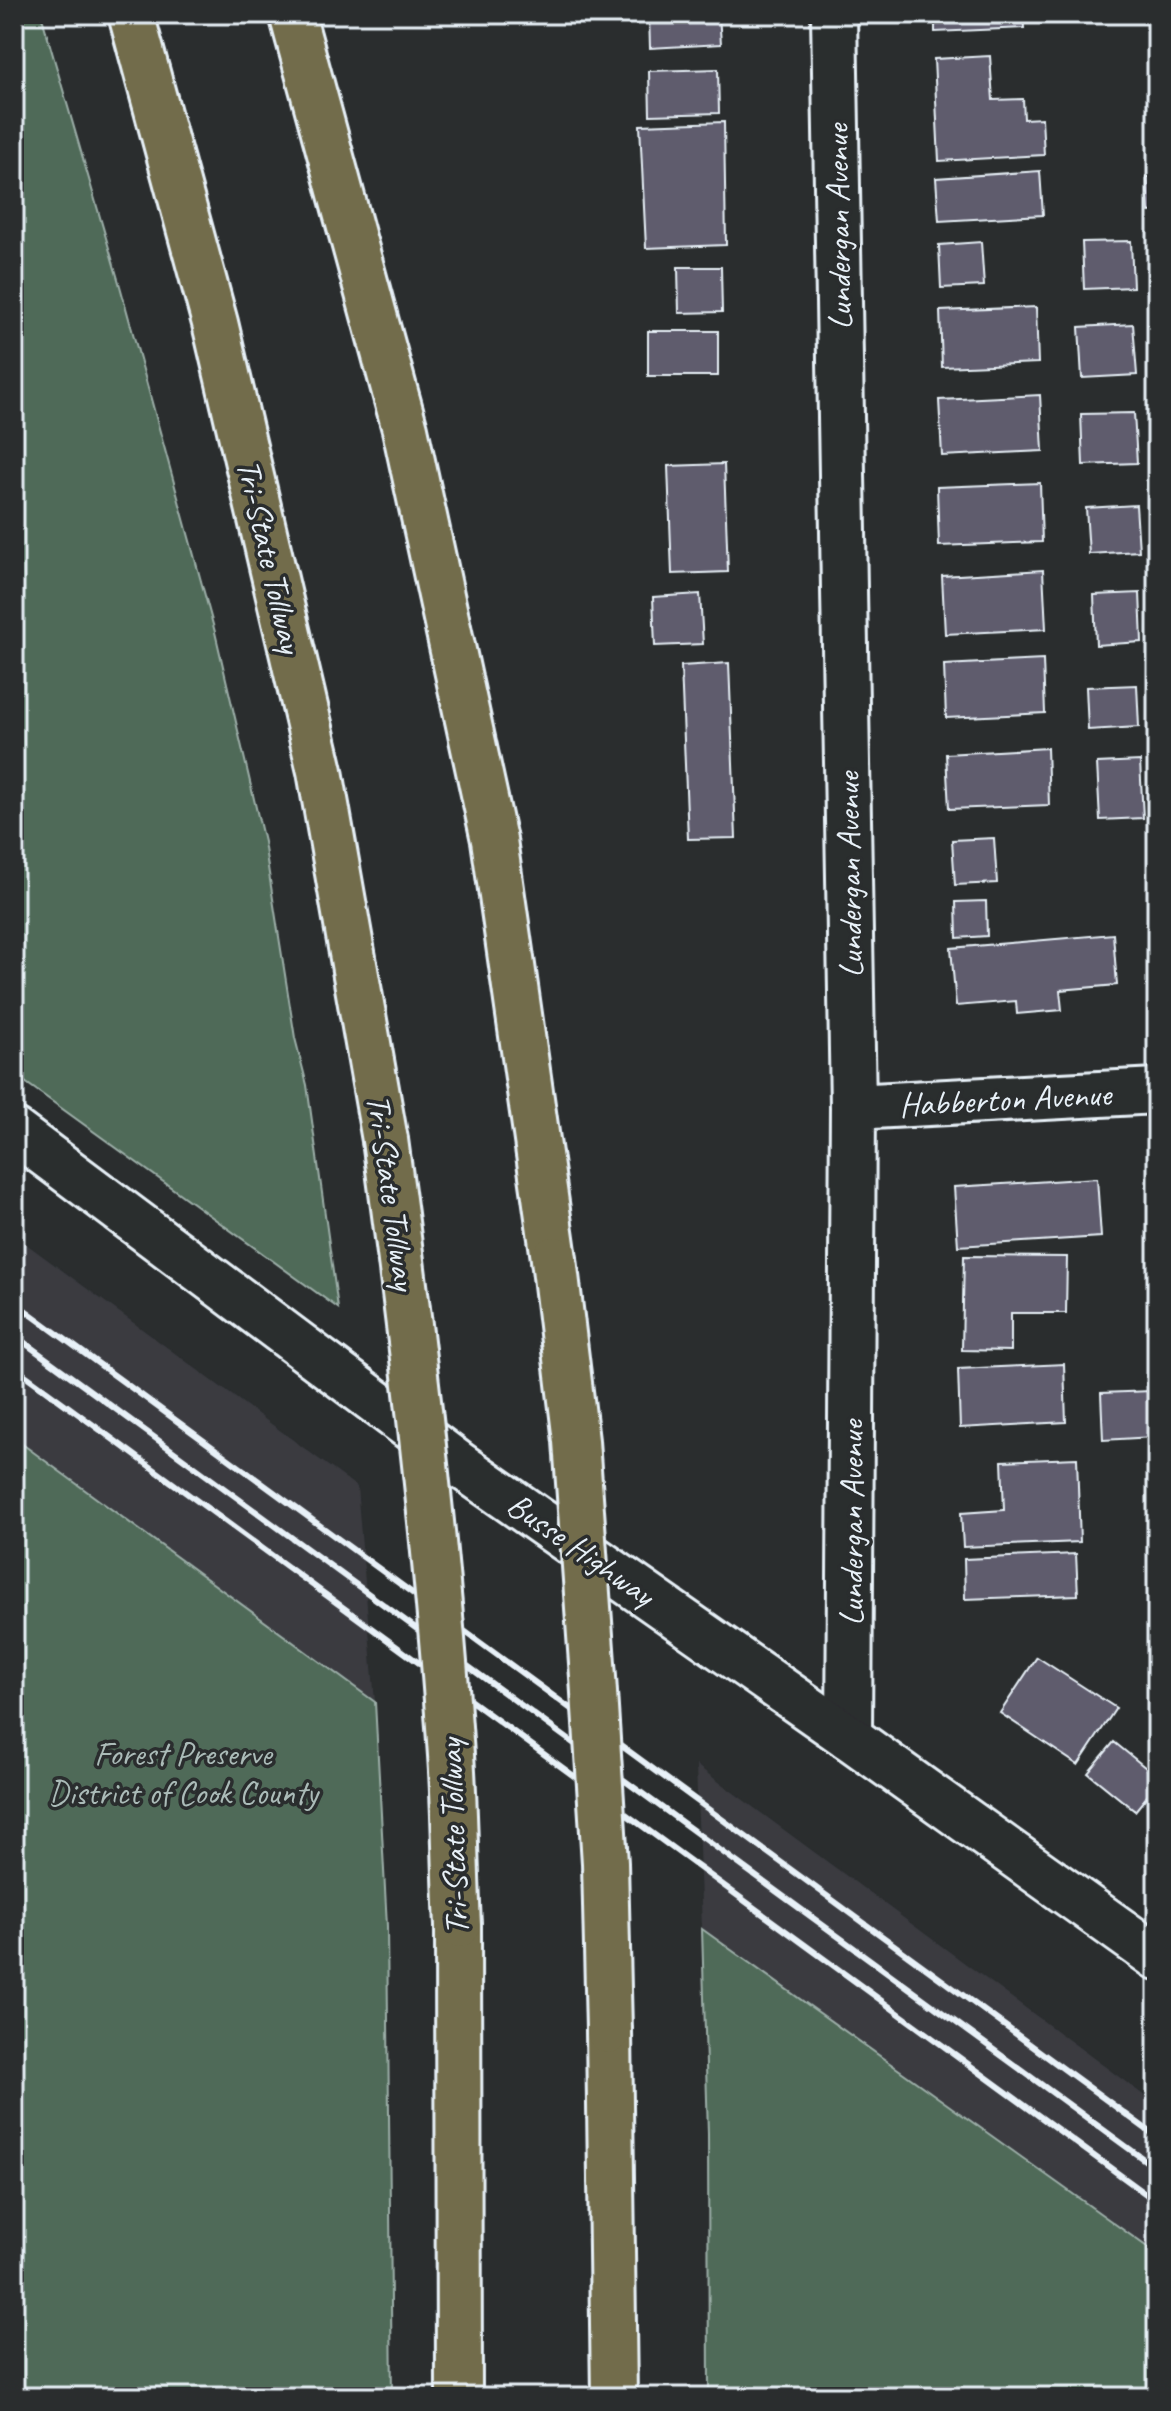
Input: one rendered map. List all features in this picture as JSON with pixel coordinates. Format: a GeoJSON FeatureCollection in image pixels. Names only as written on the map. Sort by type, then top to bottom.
{"type":"FeatureCollection","features":[{"type":"Feature","properties":{"kind":"highway","name":"Tri-State Tollway"},"geometry":{"type":"LineString","coordinates":[[131,14],[215,323],[320,771],[385,1140],[409,1317],[433,1542],[451,1757],[458,1925],[459,2397]]}},
{"type":"Feature","properties":{"kind":"highway"},"geometry":{"type":"LineString","coordinates":[[292,14],[405,429],[494,840],[554,1259],[576,1441],[605,1863],[614,2397]]}},
{"type":"Feature","properties":{"kind":"street","name":"Lundergan Avenue"},"geometry":{"type":"LineString","coordinates":[[834,14],[853,1107],[849,1737]]}},
{"type":"Feature","properties":{"kind":"street","name":"Habberton Avenue"},"geometry":{"type":"LineString","coordinates":[[853,1107],[1157,1091]]}},
{"type":"Feature","properties":{"kind":"street","name":"Busse Highway"},"geometry":{"type":"LineString","coordinates":[[14,1131],[460,1465],[1157,1957]]}},
{"type":"Feature","properties":{"kind":"shaded area"},"geometry":{"type":"Polygon","coordinates":[[[14,1235],[357,1487],[375,1702],[14,1438],[14,1235]]]}},
{"type":"Feature","properties":{"kind":"shaded area"},"geometry":{"type":"Polygon","coordinates":[[[696,1765],[1157,2105],[1157,2254],[702,1929],[696,1765]]]}},
{"type":"Feature","properties":{"kind":"green space"},"geometry":{"type":"Polygon","coordinates":[[[14,14],[41,14],[215,632],[264,842],[295,1038],[307,1085],[338,1308],[14,1074],[14,14]]]}},
{"type":"Feature","properties":{"kind":"green space","name":"Forest Preserve District of Cook County"},"geometry":{"type":"Polygon","coordinates":[[[14,1438],[375,1702],[387,1926],[392,2397],[14,2397],[14,1438]]]}},
{"type":"Feature","properties":{"kind":"green space"},"geometry":{"type":"Polygon","coordinates":[[[702,1929],[1157,2254],[1157,2397],[709,2397],[708,2134],[702,1929]]]}},
{"type":"Feature","properties":{"kind":"building"},"geometry":{"type":"Polygon","coordinates":[[[649,14],[719,14],[721,44],[650,48],[649,14]]]}},
{"type":"Feature","properties":{"kind":"building"},"geometry":{"type":"Polygon","coordinates":[[[935,14],[1023,14],[1024,28],[935,32],[935,14]]]}},
{"type":"Feature","properties":{"kind":"building"},"geometry":{"type":"Polygon","coordinates":[[[990,56],[993,100],[1023,99],[1024,119],[1042,118],[1044,155],[939,161],[934,59],[990,56]]]}},
{"type":"Feature","properties":{"kind":"building"},"geometry":{"type":"Polygon","coordinates":[[[718,69],[719,113],[650,115],[649,71],[718,69]]]}},
{"type":"Feature","properties":{"kind":"building"},"geometry":{"type":"Polygon","coordinates":[[[724,122],[726,245],[646,248],[640,125],[724,122]]]}},
{"type":"Feature","properties":{"kind":"building"},"geometry":{"type":"Polygon","coordinates":[[[1040,171],[1043,215],[939,221],[936,178],[1040,171]]]}},
{"type":"Feature","properties":{"kind":"building"},"geometry":{"type":"Polygon","coordinates":[[[1147,177],[1157,177],[1157,211],[1149,212],[1147,177]]]}},
{"type":"Feature","properties":{"kind":"building"},"geometry":{"type":"Polygon","coordinates":[[[1131,241],[1133,287],[1084,289],[1082,242],[1131,241]]]}},
{"type":"Feature","properties":{"kind":"building"},"geometry":{"type":"Polygon","coordinates":[[[981,242],[984,286],[941,288],[939,245],[981,242]]]}},
{"type":"Feature","properties":{"kind":"building"},"geometry":{"type":"Polygon","coordinates":[[[678,267],[721,267],[722,312],[679,313],[678,267]]]}},
{"type":"Feature","properties":{"kind":"building"},"geometry":{"type":"Polygon","coordinates":[[[1157,271],[1157,309],[1153,310],[1152,272],[1157,271]]]}},
{"type":"Feature","properties":{"kind":"building"},"geometry":{"type":"Polygon","coordinates":[[[1036,307],[1038,363],[942,367],[940,311],[1036,307]]]}},
{"type":"Feature","properties":{"kind":"building"},"geometry":{"type":"Polygon","coordinates":[[[1133,324],[1137,375],[1082,378],[1079,327],[1133,324]]]}},
{"type":"Feature","properties":{"kind":"building"},"geometry":{"type":"Polygon","coordinates":[[[648,331],[718,331],[718,376],[648,376],[648,331]]]}},
{"type":"Feature","properties":{"kind":"building"},"geometry":{"type":"Polygon","coordinates":[[[1040,395],[1043,451],[942,456],[939,400],[1040,395]]]}},
{"type":"Feature","properties":{"kind":"building"},"geometry":{"type":"Polygon","coordinates":[[[1134,413],[1137,463],[1083,465],[1081,414],[1134,413]]]}},
{"type":"Feature","properties":{"kind":"building"},"geometry":{"type":"Polygon","coordinates":[[[724,464],[728,572],[672,574],[668,466],[724,464]]]}},
{"type":"Feature","properties":{"kind":"building"},"geometry":{"type":"Polygon","coordinates":[[[1040,483],[1042,542],[939,546],[937,487],[1040,483]]]}},
{"type":"Feature","properties":{"kind":"building"},"geometry":{"type":"Polygon","coordinates":[[[1136,505],[1139,551],[1089,554],[1086,508],[1136,505]]]}},
{"type":"Feature","properties":{"kind":"building"},"geometry":{"type":"Polygon","coordinates":[[[1043,570],[1046,629],[945,634],[942,576],[1043,570]]]}},
{"type":"Feature","properties":{"kind":"building"},"geometry":{"type":"Polygon","coordinates":[[[1140,593],[1142,642],[1096,645],[1094,595],[1140,593]]]}},
{"type":"Feature","properties":{"kind":"building"},"geometry":{"type":"Polygon","coordinates":[[[700,594],[703,644],[655,646],[653,597],[700,594]]]}},
{"type":"Feature","properties":{"kind":"building"},"geometry":{"type":"Polygon","coordinates":[[[1043,660],[1045,713],[946,718],[944,665],[1043,660]]]}},
{"type":"Feature","properties":{"kind":"building"},"geometry":{"type":"Polygon","coordinates":[[[729,663],[736,838],[688,839],[681,666],[729,663]]]}},
{"type":"Feature","properties":{"kind":"building"},"geometry":{"type":"Polygon","coordinates":[[[1137,685],[1139,727],[1088,730],[1086,687],[1137,685]]]}},
{"type":"Feature","properties":{"kind":"building"},"geometry":{"type":"Polygon","coordinates":[[[1047,748],[1049,805],[949,809],[946,754],[1047,748]]]}},
{"type":"Feature","properties":{"kind":"building"},"geometry":{"type":"Polygon","coordinates":[[[1140,761],[1143,818],[1100,820],[1097,763],[1140,761]]]}},
{"type":"Feature","properties":{"kind":"building"},"geometry":{"type":"Polygon","coordinates":[[[994,838],[997,883],[955,885],[952,840],[994,838]]]}},
{"type":"Feature","properties":{"kind":"building"},"geometry":{"type":"Polygon","coordinates":[[[986,901],[987,936],[957,938],[956,902],[986,901]]]}},
{"type":"Feature","properties":{"kind":"building"},"geometry":{"type":"Polygon","coordinates":[[[1113,934],[1117,985],[1060,990],[1062,1010],[1017,1014],[1016,1001],[956,1006],[951,948],[1113,934]]]}},
{"type":"Feature","properties":{"kind":"building"},"geometry":{"type":"Polygon","coordinates":[[[1097,1178],[1101,1237],[958,1246],[954,1187],[1097,1178]]]}},
{"type":"Feature","properties":{"kind":"building"},"geometry":{"type":"Polygon","coordinates":[[[964,1256],[1067,1257],[1066,1313],[1011,1313],[1011,1351],[962,1350],[964,1256]]]}},
{"type":"Feature","properties":{"kind":"building"},"geometry":{"type":"Polygon","coordinates":[[[1064,1364],[1066,1422],[960,1428],[958,1369],[1064,1364]]]}},
{"type":"Feature","properties":{"kind":"building"},"geometry":{"type":"Polygon","coordinates":[[[1151,1391],[1153,1437],[1103,1440],[1101,1393],[1151,1391]]]}},
{"type":"Feature","properties":{"kind":"building"},"geometry":{"type":"Polygon","coordinates":[[[1077,1458],[1080,1542],[963,1547],[961,1513],[1004,1510],[1002,1461],[1077,1458]]]}},
{"type":"Feature","properties":{"kind":"building"},"geometry":{"type":"Polygon","coordinates":[[[1076,1554],[1078,1595],[965,1599],[964,1559],[1076,1554]]]}},
{"type":"Feature","properties":{"kind":"building"},"geometry":{"type":"Polygon","coordinates":[[[1037,1657],[1116,1708],[1078,1765],[1000,1713],[1037,1657]]]}},
{"type":"Feature","properties":{"kind":"building"},"geometry":{"type":"Polygon","coordinates":[[[1114,1742],[1157,1777],[1157,1784],[1135,1811],[1088,1773],[1114,1742]]]}},
{"type":"Feature","properties":{"kind":"railway"},"geometry":{"type":"LineString","coordinates":[[14,1302],[1157,2137]]}},
{"type":"Feature","properties":{"kind":"railway"},"geometry":{"type":"LineString","coordinates":[[14,1335],[1157,2169]]}},
{"type":"Feature","properties":{"kind":"railway"},"geometry":{"type":"LineString","coordinates":[[14,1367],[1157,2202]]}}]}
